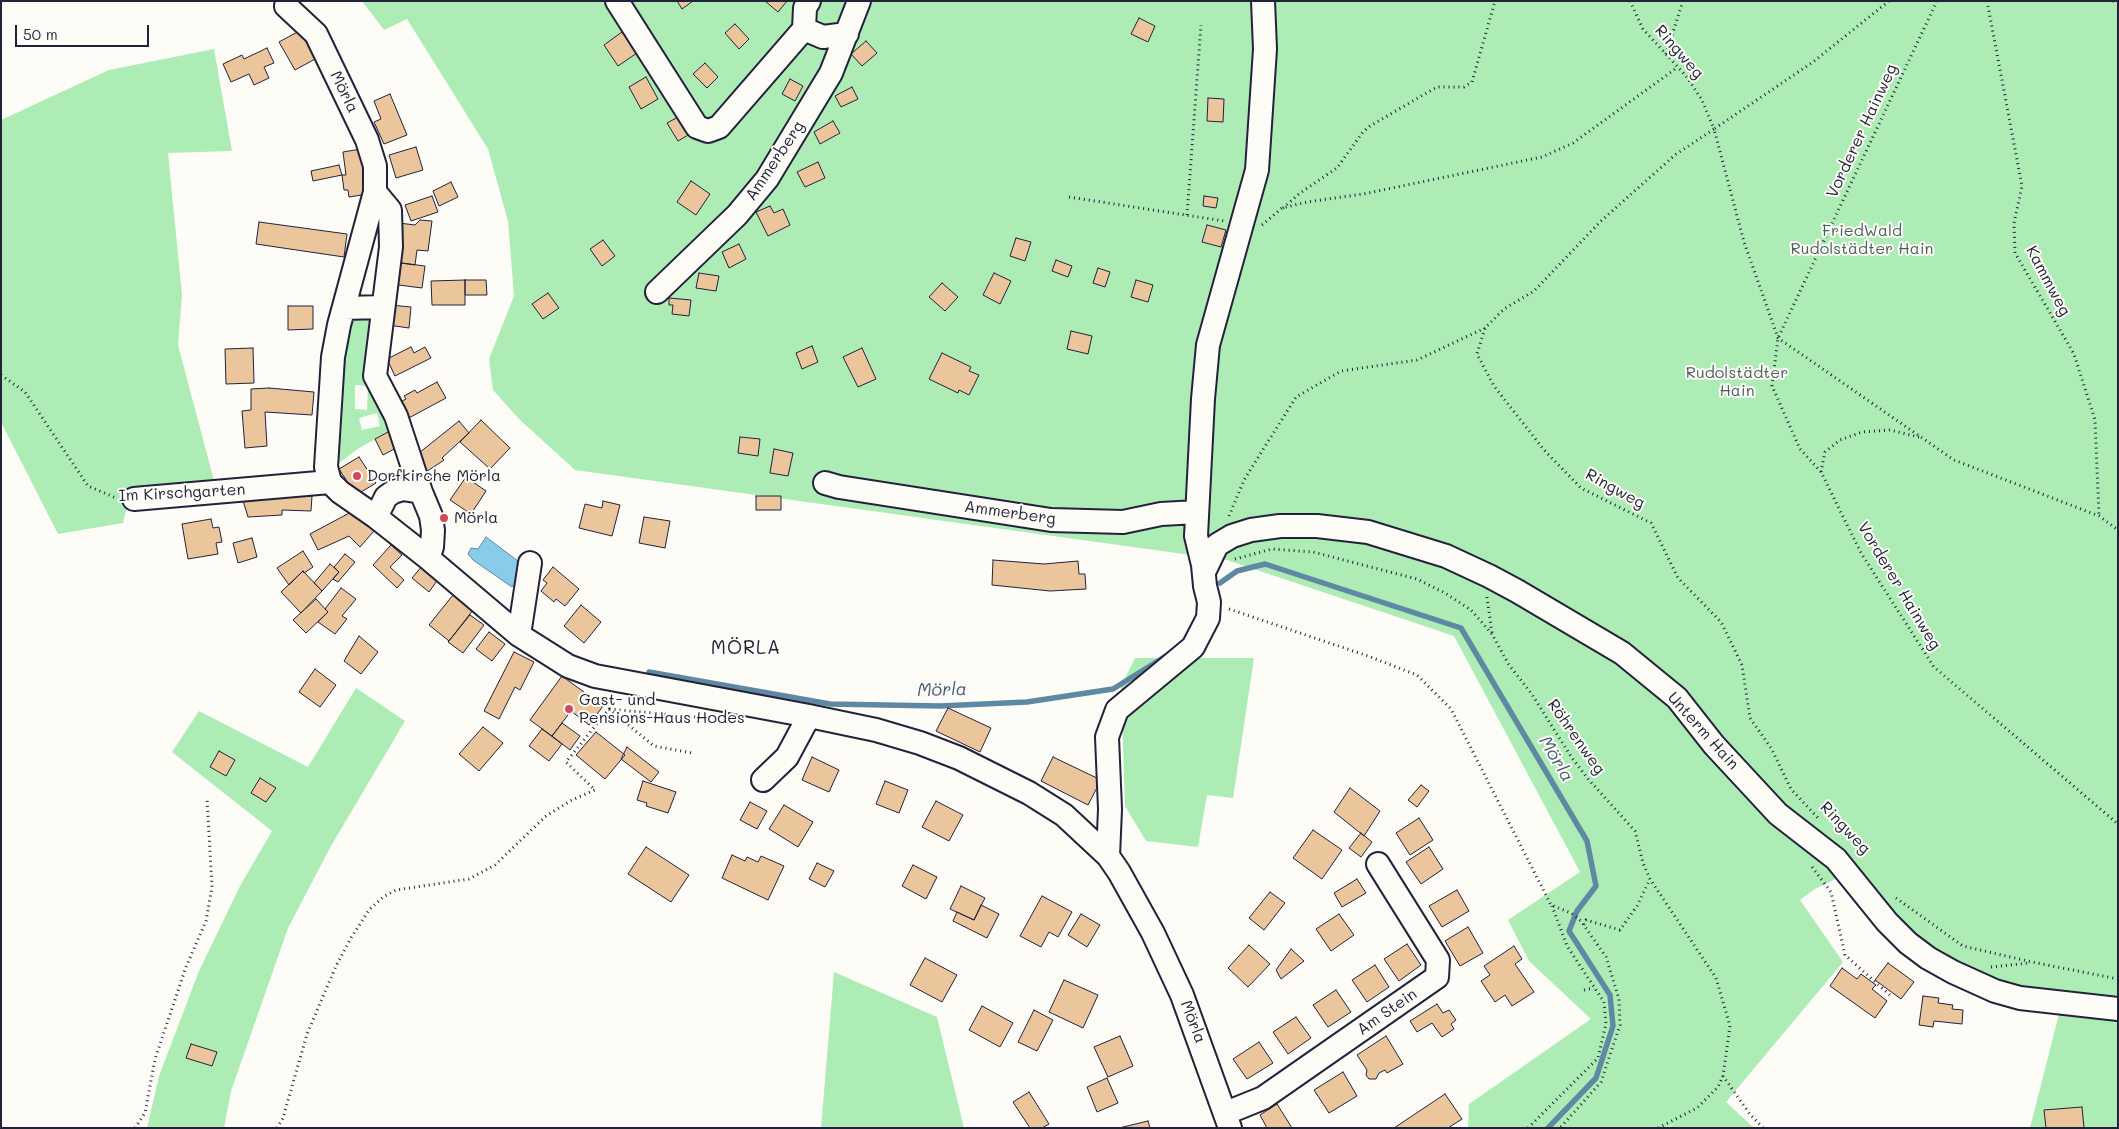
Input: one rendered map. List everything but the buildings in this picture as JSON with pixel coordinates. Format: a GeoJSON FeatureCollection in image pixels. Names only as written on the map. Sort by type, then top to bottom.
{"type":"FeatureCollection","features":[{"type":"Feature","properties":{"kind":"street"},"geometry":{"type":"LineString","coordinates":[[626,4],[697,127],[708,130],[719,127],[804,29],[805,8],[809,1]]}},
{"type":"Feature","properties":{"kind":"street","name":"Ammerberg"},"geometry":{"type":"LineString","coordinates":[[657,292],[737,215],[767,179],[832,72],[859,1]]}},
{"type":"Feature","properties":{"kind":"street"},"geometry":{"type":"LineString","coordinates":[[1108,856],[1110,809],[1107,737],[1117,710],[1193,647],[1208,618],[1209,602],[1196,536],[1203,399],[1208,345],[1257,170],[1265,49],[1263,1]]}},
{"type":"Feature","properties":{"kind":"street","name":"Mörla"},"geometry":{"type":"LineString","coordinates":[[286,6],[316,34],[363,132],[375,166],[375,192],[344,308],[334,357],[326,467],[330,482],[340,492],[376,517],[428,558],[519,635],[568,666],[595,676],[809,716],[876,730],[920,743],[959,758],[1029,793],[1064,815],[1108,856],[1129,890],[1170,968],[1198,1036],[1228,1121]]}},
{"type":"Feature","properties":{"kind":"street"},"geometry":{"type":"LineString","coordinates":[[804,29],[823,37],[847,34]]}},
{"type":"Feature","properties":{"kind":"street"},"geometry":{"type":"LineString","coordinates":[[375,192],[390,210],[391,247],[375,376],[396,416],[421,492],[431,516],[433,530],[432,547],[428,558]]}},
{"type":"Feature","properties":{"kind":"street"},"geometry":{"type":"LineString","coordinates":[[344,308],[383,307]]}},
{"type":"Feature","properties":{"kind":"street","name":"Im Kirschgarten"},"geometry":{"type":"LineString","coordinates":[[134,499],[330,482]]}},
{"type":"Feature","properties":{"kind":"street","name":"Ammerberg"},"geometry":{"type":"LineString","coordinates":[[826,483],[839,487],[1051,520],[1123,522],[1161,514],[1197,512]]}},
{"type":"Feature","properties":{"kind":"street"},"geometry":{"type":"LineString","coordinates":[[376,517],[386,497],[393,492],[403,489],[421,492]]}},
{"type":"Feature","properties":{"kind":"street","name":"Unterm Hain"},"geometry":{"type":"LineString","coordinates":[[1217,545],[1232,536],[1251,530],[1280,526],[1317,526],[1368,532],[1446,556],[1510,587],[1622,653],[1677,698],[1714,745],[1778,814],[1836,859],[1887,922],[1908,943],[1928,958],[1961,976],[1995,991],[2020,998],[2118,1009]]}},
{"type":"Feature","properties":{"kind":"street"},"geometry":{"type":"LineString","coordinates":[[1204,572],[1217,545]]}},
{"type":"Feature","properties":{"kind":"street"},"geometry":{"type":"LineString","coordinates":[[519,635],[530,564]]}},
{"type":"Feature","properties":{"kind":"street"},"geometry":{"type":"LineString","coordinates":[[763,780],[787,757],[809,716]]}},
{"type":"Feature","properties":{"kind":"street","name":"Am Stein"},"geometry":{"type":"LineString","coordinates":[[1228,1121],[1437,977],[1438,960],[1378,864]]}},
{"type":"Feature","properties":{"kind":"path"},"geometry":{"type":"LineString","coordinates":[[1235,248],[1300,193],[1337,168],[1363,132],[1370,126],[1437,87],[1464,87],[1472,82],[1495,1]]}},
{"type":"Feature","properties":{"kind":"path","name":"Ringweg"},"geometry":{"type":"LineString","coordinates":[[1630,1],[1643,29],[1686,76],[1702,100],[1714,129],[1675,155],[1601,221],[1534,291],[1504,309],[1485,328],[1477,354],[1494,386],[1538,443],[1581,488],[1651,523],[1678,578],[1721,622],[1742,665],[1750,718],[1771,748],[1792,789],[1824,824]]}},
{"type":"Feature","properties":{"kind":"path"},"geometry":{"type":"LineString","coordinates":[[1666,54],[1683,1]]}},
{"type":"Feature","properties":{"kind":"path"},"geometry":{"type":"LineString","coordinates":[[1889,1],[1813,62],[1714,129],[1744,242],[1778,338],[1954,460],[2099,516],[2118,530]]}},
{"type":"Feature","properties":{"kind":"path","name":"Vorderer Hainweg"},"geometry":{"type":"LineString","coordinates":[[1937,1],[1778,338],[1772,386],[1800,449],[1821,472],[1861,553],[1934,667],[2118,824]]}},
{"type":"Feature","properties":{"kind":"path","name":"Kammweg"},"geometry":{"type":"LineString","coordinates":[[1986,1],[2022,186],[2014,224],[2015,253],[2074,354],[2095,420],[2099,516]]}},
{"type":"Feature","properties":{"kind":"path"},"geometry":{"type":"LineString","coordinates":[[2113,1],[2118,3]]}},
{"type":"Feature","properties":{"kind":"path"},"geometry":{"type":"LineString","coordinates":[[1187,216],[1201,26]]}},
{"type":"Feature","properties":{"kind":"path"},"geometry":{"type":"LineString","coordinates":[[1282,208],[1307,202],[1363,194],[1542,157],[1573,143],[1678,67]]}},
{"type":"Feature","properties":{"kind":"path"},"geometry":{"type":"LineString","coordinates":[[1069,197],[1242,224]]}},
{"type":"Feature","properties":{"kind":"path"},"geometry":{"type":"LineString","coordinates":[[1217,545],[1244,480],[1296,397],[1341,371],[1417,360],[1485,328]]}},
{"type":"Feature","properties":{"kind":"path","name":"Im Kirschgarten"},"geometry":{"type":"LineString","coordinates":[[1,375],[25,392],[88,486],[112,498],[134,499]]}},
{"type":"Feature","properties":{"kind":"path"},"geometry":{"type":"LineString","coordinates":[[1821,472],[1825,452],[1840,440],[1862,432],[1890,430],[1922,438]]}},
{"type":"Feature","properties":{"kind":"path","name":"Röhrenweg"},"geometry":{"type":"LineString","coordinates":[[1204,572],[1231,560],[1272,549],[1313,552],[1417,579],[1445,593],[1472,610],[1492,634],[1509,665],[1531,693],[1572,758],[1589,780],[1635,831],[1643,863],[1650,879],[1716,978],[1730,1026],[1723,1076]]}},
{"type":"Feature","properties":{"kind":"path"},"geometry":{"type":"LineString","coordinates":[[1209,602],[1368,656],[1417,675],[1451,709],[1551,905],[1567,946],[1604,1002],[1606,1024],[1598,1058],[1528,1128]]}},
{"type":"Feature","properties":{"kind":"path"},"geometry":{"type":"LineString","coordinates":[[278,1128],[283,1118],[307,1034],[323,995],[351,938],[369,910],[383,897],[396,890],[470,879],[494,865],[546,816],[572,800],[594,790],[566,762],[610,709],[654,746],[692,753]]}},
{"type":"Feature","properties":{"kind":"path"},"geometry":{"type":"LineString","coordinates":[[135,1128],[145,1113],[155,1059],[186,967],[206,920],[212,887],[208,798]]}},
{"type":"Feature","properties":{"kind":"path"},"geometry":{"type":"LineString","coordinates":[[1810,865],[1831,892],[1845,955],[1891,996]]}},
{"type":"Feature","properties":{"kind":"path"},"geometry":{"type":"LineString","coordinates":[[1584,925],[1586,920],[1620,930],[1637,906],[1650,879]]}},
{"type":"Feature","properties":{"kind":"path"},"geometry":{"type":"LineString","coordinates":[[1893,896],[1900,903],[1963,946],[2118,979]]}},
{"type":"Feature","properties":{"kind":"path"},"geometry":{"type":"LineString","coordinates":[[1551,905],[1571,913],[1584,925],[1606,957],[1619,998],[1620,1025],[1601,1082],[1560,1128]]}},
{"type":"Feature","properties":{"kind":"path"},"geometry":{"type":"LineString","coordinates":[[1584,990],[1594,988]]}},
{"type":"Feature","properties":{"kind":"path"},"geometry":{"type":"LineString","coordinates":[[1658,1128],[1697,1108],[1718,1087],[1723,1076]]}},
{"type":"Feature","properties":{"kind":"path"},"geometry":{"type":"LineString","coordinates":[[1723,1076],[1749,1113],[1763,1128]]}},
{"type":"Feature","properties":{"kind":"green space","name":"Rudolstädter Hain"},"geometry":{"type":"Polygon","coordinates":[[[362,1],[2118,1],[2118,997],[2005,985],[1932,955],[1852,871],[1815,889],[1800,900],[1843,962],[1726,1102],[1754,1128],[1668,1128],[1675,1123],[1666,1128],[1468,1128],[1469,1104],[1591,1019],[1529,961],[1508,920],[1580,872],[1454,636],[1227,560],[575,470],[519,419],[493,390],[489,359],[514,296],[508,221],[488,149],[407,19],[384,30],[362,1]]]}},
{"type":"Feature","properties":{"kind":"green space"},"geometry":{"type":"Polygon","coordinates":[[[214,49],[232,151],[168,153],[182,295],[178,345],[217,492],[129,498],[123,523],[58,534],[1,422],[1,120],[109,70],[214,49]]]}},
{"type":"Feature","properties":{"kind":"green space"},"geometry":{"type":"Polygon","coordinates":[[[361,316],[369,317],[370,319],[392,430],[359,448],[335,466],[335,394],[351,321],[361,316]],[[355,385],[355,409],[367,410],[368,386],[355,385]],[[377,413],[359,418],[362,430],[380,426],[377,413]]]}},
{"type":"Feature","properties":{"kind":"green space"},"geometry":{"type":"Polygon","coordinates":[[[1135,658],[1254,658],[1233,798],[1207,795],[1198,847],[1146,841],[1125,806],[1121,686],[1135,658]]]}},
{"type":"Feature","properties":{"kind":"green space"},"geometry":{"type":"Polygon","coordinates":[[[356,688],[405,721],[331,846],[288,928],[231,1091],[224,1128],[147,1128],[159,1076],[199,971],[240,886],[272,831],[172,752],[199,711],[308,767],[356,688]]]}},
{"type":"Feature","properties":{"kind":"green space"},"geometry":{"type":"Polygon","coordinates":[[[834,972],[937,1017],[964,1128],[821,1128],[834,972]]]}},
{"type":"Feature","properties":{"kind":"green space"},"geometry":{"type":"Polygon","coordinates":[[[2060,1010],[2118,1013],[2118,1128],[2030,1128],[2060,1010]]]}},
{"type":"Feature","properties":{"kind":"water"},"geometry":{"type":"Polygon","coordinates":[[[486,537],[526,567],[512,587],[473,560],[468,554],[471,548],[478,549],[486,537]]]}},
{"type":"Feature","properties":{"kind":"waterway","name":"Mörla"},"geometry":{"type":"LineString","coordinates":[[1220,583],[1237,571],[1265,564],[1461,628],[1587,841],[1596,886],[1577,911],[1569,931],[1610,995],[1613,1026],[1596,1078],[1548,1128]]}},
{"type":"Feature","properties":{"kind":"waterway","name":"Mörla"},"geometry":{"type":"LineString","coordinates":[[649,672],[830,704],[940,706],[1027,702],[1113,689],[1166,656]]}},
{"type":"Feature","properties":{"kind":"place","name":"Dorfkirche Mörla"},"geometry":{"type":"Point","coordinates":[357,476]}},
{"type":"Feature","properties":{"kind":"place","name":"Mörla"},"geometry":{"type":"Point","coordinates":[444,518]}},
{"type":"Feature","properties":{"kind":"place","name":"Gast- und Pensions-Haus Hodes"},"geometry":{"type":"Point","coordinates":[569,709]}},
{"type":"Feature","properties":{"kind":"district","name":"MÖRLA"},"geometry":{"type":"Point","coordinates":[746,648]}},
{"type":"Feature","properties":{"kind":"park label","name":"FriedWald Rudolstädter Hain"},"geometry":{"type":"Point","coordinates":[1862,240]}}]}
